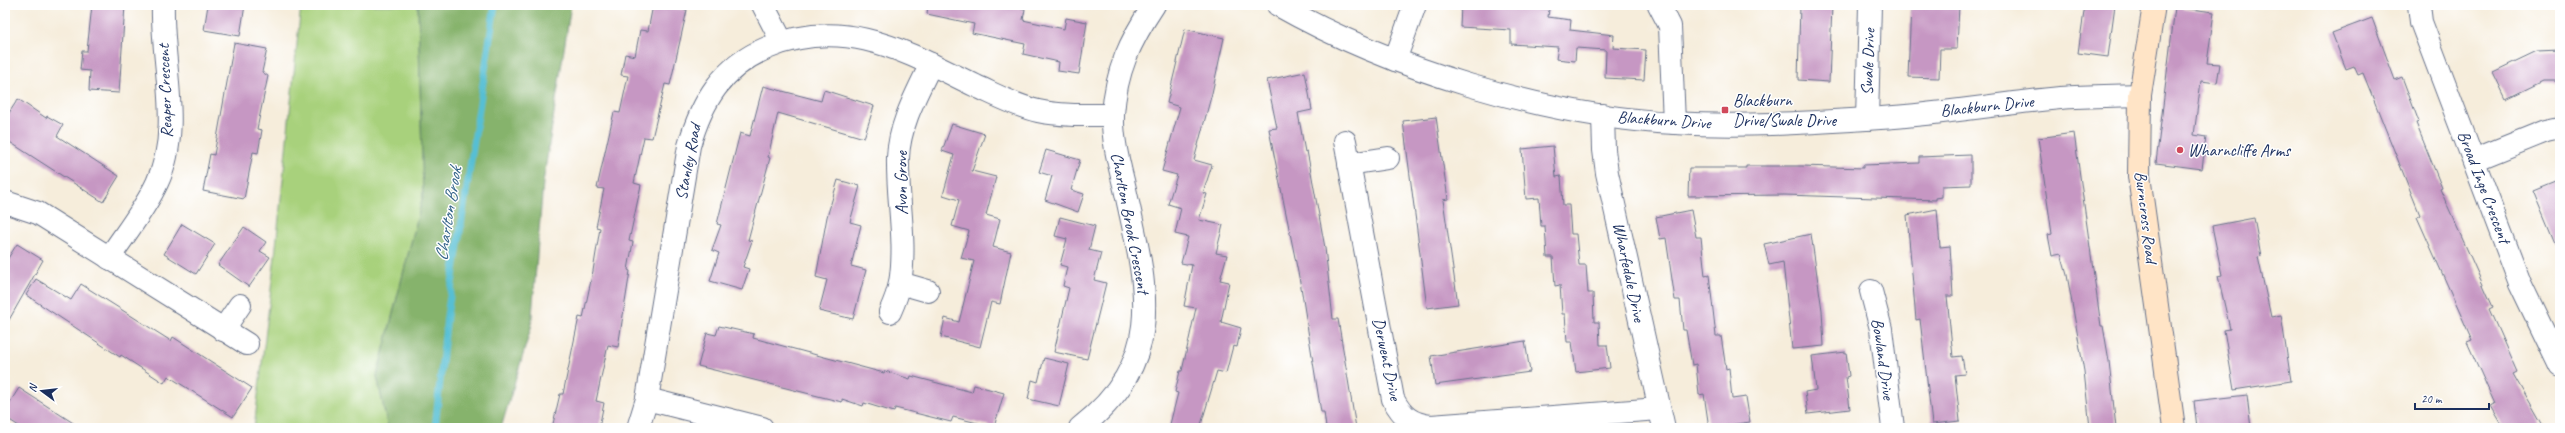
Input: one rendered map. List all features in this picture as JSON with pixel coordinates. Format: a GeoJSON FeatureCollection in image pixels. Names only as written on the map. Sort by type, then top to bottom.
{"type":"FeatureCollection","features":[{"type":"Feature","properties":{"kind":"main road","name":"Burncross Road"},"geometry":{"type":"LineString","coordinates":[[2154,5],[2140,95],[2139,176],[2174,428]]}},
{"type":"Feature","properties":{"kind":"street","name":"Reaper Crescent"},"geometry":{"type":"LineString","coordinates":[[109,258],[157,183],[165,157],[169,132],[163,5]]}},
{"type":"Feature","properties":{"kind":"street"},"geometry":{"type":"LineString","coordinates":[[763,5],[782,42]]}},
{"type":"Feature","properties":{"kind":"street","name":"Charlton Brook Crescent"},"geometry":{"type":"LineString","coordinates":[[1086,426],[1107,404],[1126,380],[1138,353],[1145,326],[1145,297],[1139,254],[1115,148],[1113,115],[1121,65],[1131,42],[1154,5]]}},
{"type":"Feature","properties":{"kind":"street","name":"Blackburn Drive"},"geometry":{"type":"LineString","coordinates":[[1278,5],[1305,20],[1395,60],[1469,84],[1603,115],[1674,123],[1773,124],[1867,120],[2062,98],[2140,95]]}},
{"type":"Feature","properties":{"kind":"street"},"geometry":{"type":"LineString","coordinates":[[1395,60],[1415,5]]}},
{"type":"Feature","properties":{"kind":"street"},"geometry":{"type":"LineString","coordinates":[[1659,5],[1670,26],[1674,123]]}},
{"type":"Feature","properties":{"kind":"street","name":"Swale Drive"},"geometry":{"type":"LineString","coordinates":[[1867,120],[1870,5]]}},
{"type":"Feature","properties":{"kind":"street","name":"Broad Inge Crescent"},"geometry":{"type":"LineString","coordinates":[[2419,5],[2421,22],[2520,283],[2560,366]]}},
{"type":"Feature","properties":{"kind":"street","name":"Stanley Road"},"geometry":{"type":"LineString","coordinates":[[638,428],[647,399],[689,146],[697,118],[710,94],[725,76],[749,56],[782,42],[813,34],[839,34],[884,44],[931,64],[1005,100],[1037,111],[1074,115],[1113,115]]}},
{"type":"Feature","properties":{"kind":"street","name":"Avon Grove"},"geometry":{"type":"LineString","coordinates":[[890,312],[900,284],[902,237],[898,157],[904,125],[931,64]]}},
{"type":"Feature","properties":{"kind":"street","name":"Wharfedale Drive"},"geometry":{"type":"LineString","coordinates":[[1603,115],[1604,150],[1607,174],[1662,419]]}},
{"type":"Feature","properties":{"kind":"street"},"geometry":{"type":"LineString","coordinates":[[2474,160],[2546,131],[2560,128]]}},
{"type":"Feature","properties":{"kind":"street","name":"Derwent Drive"},"geometry":{"type":"LineString","coordinates":[[1345,142],[1393,399],[1400,412],[1409,421],[1431,426],[1662,419]]}},
{"type":"Feature","properties":{"kind":"street"},"geometry":{"type":"LineString","coordinates":[[1350,164],[1388,158]]}},
{"type":"Feature","properties":{"kind":"street"},"geometry":{"type":"LineString","coordinates":[[5,202],[38,213],[247,344]]}},
{"type":"Feature","properties":{"kind":"street"},"geometry":{"type":"LineString","coordinates":[[900,284],[928,291]]}},
{"type":"Feature","properties":{"kind":"street","name":"Bowland Drive"},"geometry":{"type":"LineString","coordinates":[[1871,291],[1881,329],[1893,428]]}},
{"type":"Feature","properties":{"kind":"street"},"geometry":{"type":"LineString","coordinates":[[223,330],[240,305]]}},
{"type":"Feature","properties":{"kind":"street"},"geometry":{"type":"LineString","coordinates":[[647,399],[762,428]]}},
{"type":"Feature","properties":{"kind":"green space"},"geometry":{"type":"Polygon","coordinates":[[[301,5],[418,5],[423,196],[377,376],[388,428],[254,428],[275,256],[301,5]]]}},
{"type":"Feature","properties":{"kind":"green space"},"geometry":{"type":"Polygon","coordinates":[[[418,5],[571,5],[543,183],[531,328],[501,428],[388,428],[377,376],[423,196],[418,5]]]}},
{"type":"Feature","properties":{"kind":"building"},"geometry":{"type":"Polygon","coordinates":[[[92,5],[125,5],[119,93],[89,91],[90,71],[80,70],[82,51],[87,51],[92,5]]]}},
{"type":"Feature","properties":{"kind":"building"},"geometry":{"type":"Polygon","coordinates":[[[208,5],[245,5],[240,36],[204,30],[208,5]]]}},
{"type":"Feature","properties":{"kind":"building"},"geometry":{"type":"Polygon","coordinates":[[[653,5],[687,10],[670,85],[665,84],[652,138],[644,137],[634,183],[641,185],[629,241],[633,242],[628,270],[630,271],[618,347],[608,345],[596,401],[604,403],[599,428],[552,428],[560,394],[563,394],[579,317],[583,318],[593,271],[600,228],[596,227],[604,189],[597,188],[614,112],[620,113],[628,76],[621,75],[625,54],[635,56],[640,30],[648,31],[653,5]]]}},
{"type":"Feature","properties":{"kind":"building"},"geometry":{"type":"Polygon","coordinates":[[[928,5],[1008,5],[1025,9],[1023,20],[1064,29],[1066,18],[1087,22],[1079,74],[1058,71],[1059,62],[1023,54],[1025,44],[972,33],[974,24],[927,14],[928,5]]]}},
{"type":"Feature","properties":{"kind":"building"},"geometry":{"type":"Polygon","coordinates":[[[1461,5],[1549,9],[1548,17],[1571,20],[1570,30],[1614,35],[1613,48],[1646,50],[1644,80],[1605,78],[1606,50],[1576,48],[1575,61],[1556,59],[1558,47],[1511,44],[1511,30],[1460,27],[1461,5]]]}},
{"type":"Feature","properties":{"kind":"building"},"geometry":{"type":"Polygon","coordinates":[[[1800,5],[1832,5],[1829,82],[1798,80],[1800,5]]]}},
{"type":"Feature","properties":{"kind":"building"},"geometry":{"type":"Polygon","coordinates":[[[1911,5],[1959,5],[1957,49],[1940,49],[1939,78],[1908,77],[1911,5]]]}},
{"type":"Feature","properties":{"kind":"building"},"geometry":{"type":"Polygon","coordinates":[[[2085,5],[2115,5],[2108,57],[2078,53],[2085,5]]]}},
{"type":"Feature","properties":{"kind":"building"},"geometry":{"type":"Polygon","coordinates":[[[2175,7],[2214,12],[2207,63],[2220,64],[2217,83],[2201,81],[2194,135],[2206,137],[2202,169],[2156,163],[2175,7]]]}},
{"type":"Feature","properties":{"kind":"building"},"geometry":{"type":"Polygon","coordinates":[[[2372,18],[2395,80],[2402,77],[2419,122],[2416,123],[2442,188],[2440,189],[2493,307],[2489,309],[2517,372],[2513,374],[2544,428],[2504,428],[2491,406],[2495,404],[2467,342],[2472,340],[2417,217],[2420,215],[2363,73],[2358,75],[2354,66],[2346,69],[2332,33],[2372,18]]]}},
{"type":"Feature","properties":{"kind":"building"},"geometry":{"type":"Polygon","coordinates":[[[1185,29],[1224,38],[1212,93],[1194,160],[1212,165],[1203,193],[1207,194],[1199,220],[1223,225],[1216,253],[1227,255],[1220,280],[1229,282],[1221,322],[1241,328],[1237,347],[1233,346],[1226,373],[1217,371],[1200,428],[1169,428],[1178,393],[1175,392],[1180,371],[1182,371],[1196,308],[1184,306],[1192,265],[1181,263],[1188,237],[1175,234],[1181,208],[1168,204],[1177,175],[1162,171],[1180,107],[1167,103],[1185,29]]]}},
{"type":"Feature","properties":{"kind":"building"},"geometry":{"type":"Polygon","coordinates":[[[234,43],[267,49],[262,72],[268,76],[257,129],[262,130],[258,153],[253,152],[244,199],[203,191],[210,154],[214,155],[234,43]]]}},
{"type":"Feature","properties":{"kind":"building"},"geometry":{"type":"Polygon","coordinates":[[[2560,50],[2560,81],[2543,81],[2506,99],[2493,72],[2537,51],[2560,50]]]}},
{"type":"Feature","properties":{"kind":"building"},"geometry":{"type":"Polygon","coordinates":[[[1305,72],[1312,110],[1298,113],[1305,152],[1307,151],[1325,248],[1333,319],[1338,319],[1356,428],[1326,428],[1324,412],[1321,412],[1301,287],[1269,129],[1277,128],[1267,80],[1305,72]]]}},
{"type":"Feature","properties":{"kind":"building"},"geometry":{"type":"Polygon","coordinates":[[[763,86],[821,101],[824,90],[874,106],[864,138],[778,113],[768,157],[770,158],[748,240],[752,241],[743,267],[749,269],[742,290],[710,281],[719,253],[712,250],[721,225],[717,224],[740,133],[750,136],[763,86]]]}},
{"type":"Feature","properties":{"kind":"building"},"geometry":{"type":"Polygon","coordinates":[[[18,99],[46,118],[47,116],[63,125],[57,136],[119,176],[103,202],[5,139],[5,119],[18,99]]]}},
{"type":"Feature","properties":{"kind":"building"},"geometry":{"type":"Polygon","coordinates":[[[1436,117],[1448,199],[1443,200],[1458,304],[1427,308],[1403,121],[1436,117]]]}},
{"type":"Feature","properties":{"kind":"building"},"geometry":{"type":"Polygon","coordinates":[[[952,124],[985,134],[972,171],[996,177],[986,215],[1000,219],[993,247],[1011,252],[1000,304],[991,302],[980,347],[941,337],[945,318],[959,322],[974,261],[961,258],[969,231],[952,226],[959,200],[943,195],[954,155],[942,151],[952,124]]]}},
{"type":"Feature","properties":{"kind":"building"},"geometry":{"type":"Polygon","coordinates":[[[2074,133],[2101,326],[2103,326],[2109,361],[2116,428],[2090,428],[2084,371],[2067,275],[2061,254],[2052,256],[2048,235],[2052,234],[2038,138],[2074,133]]]}},
{"type":"Feature","properties":{"kind":"building"},"geometry":{"type":"Polygon","coordinates":[[[1553,146],[1556,177],[1561,176],[1563,205],[1569,205],[1571,234],[1576,234],[1579,265],[1586,265],[1588,293],[1593,293],[1594,322],[1599,322],[1600,345],[1607,345],[1610,368],[1576,372],[1572,342],[1567,342],[1565,314],[1562,314],[1560,285],[1555,286],[1553,257],[1547,257],[1545,226],[1541,226],[1539,198],[1526,199],[1522,149],[1553,146]]]}},
{"type":"Feature","properties":{"kind":"building"},"geometry":{"type":"Polygon","coordinates":[[[1046,150],[1080,160],[1071,190],[1084,194],[1078,212],[1045,200],[1052,176],[1039,172],[1046,150]]]}},
{"type":"Feature","properties":{"kind":"building"},"geometry":{"type":"Polygon","coordinates":[[[1971,155],[1971,185],[1942,186],[1942,197],[1936,198],[1936,200],[1785,195],[1688,196],[1689,168],[1802,166],[1863,168],[1863,165],[1919,163],[1919,157],[1971,155]]]}},
{"type":"Feature","properties":{"kind":"building"},"geometry":{"type":"Polygon","coordinates":[[[2560,179],[2560,255],[2533,190],[2560,179]]]}},
{"type":"Feature","properties":{"kind":"building"},"geometry":{"type":"Polygon","coordinates":[[[838,180],[860,186],[850,222],[861,225],[851,266],[866,270],[853,319],[819,311],[827,280],[816,277],[827,217],[838,180]]]}},
{"type":"Feature","properties":{"kind":"building"},"geometry":{"type":"Polygon","coordinates":[[[1937,209],[1940,247],[1950,246],[1953,296],[1947,296],[1953,357],[1962,356],[1965,374],[1955,375],[1960,421],[1932,424],[1920,319],[1916,320],[1907,215],[1937,209]]]}},
{"type":"Feature","properties":{"kind":"building"},"geometry":{"type":"Polygon","coordinates":[[[1691,210],[1696,237],[1701,237],[1705,276],[1709,275],[1716,336],[1721,336],[1726,369],[1729,368],[1732,399],[1746,397],[1750,422],[1709,428],[1704,394],[1699,395],[1696,364],[1692,365],[1686,330],[1683,330],[1680,300],[1675,300],[1666,238],[1660,239],[1656,217],[1691,210]]]}},
{"type":"Feature","properties":{"kind":"building"},"geometry":{"type":"Polygon","coordinates":[[[1060,217],[1095,226],[1089,250],[1101,253],[1094,280],[1106,283],[1087,359],[1054,352],[1069,288],[1063,286],[1067,267],[1060,265],[1067,239],[1055,236],[1060,217]]]}},
{"type":"Feature","properties":{"kind":"building"},"geometry":{"type":"Polygon","coordinates":[[[2254,218],[2261,256],[2258,257],[2271,317],[2281,315],[2291,381],[2234,390],[2224,330],[2230,329],[2218,276],[2222,275],[2212,226],[2254,218]]]}},
{"type":"Feature","properties":{"kind":"building"},"geometry":{"type":"Polygon","coordinates":[[[182,224],[215,244],[196,274],[164,254],[182,224]]]}},
{"type":"Feature","properties":{"kind":"building"},"geometry":{"type":"Polygon","coordinates":[[[244,227],[266,242],[260,251],[270,257],[249,287],[218,265],[244,227]]]}},
{"type":"Feature","properties":{"kind":"building"},"geometry":{"type":"Polygon","coordinates":[[[1811,234],[1822,310],[1824,346],[1792,349],[1783,262],[1769,265],[1764,244],[1811,234]]]}},
{"type":"Feature","properties":{"kind":"building"},"geometry":{"type":"Polygon","coordinates":[[[17,244],[43,260],[5,327],[5,263],[17,244]]]}},
{"type":"Feature","properties":{"kind":"building"},"geometry":{"type":"Polygon","coordinates":[[[36,279],[71,300],[81,284],[171,341],[173,337],[252,388],[233,417],[168,376],[164,383],[121,355],[120,357],[26,295],[36,279]]]}},
{"type":"Feature","properties":{"kind":"building"},"geometry":{"type":"Polygon","coordinates":[[[719,326],[754,334],[753,338],[884,373],[885,371],[910,379],[911,376],[972,392],[974,385],[1004,393],[994,427],[953,417],[951,422],[895,408],[894,412],[864,403],[863,406],[842,399],[842,402],[698,366],[707,333],[716,335],[719,326]]]}},
{"type":"Feature","properties":{"kind":"building"},"geometry":{"type":"Polygon","coordinates":[[[1525,341],[1530,372],[1435,385],[1431,356],[1525,341]]]}},
{"type":"Feature","properties":{"kind":"building"},"geometry":{"type":"Polygon","coordinates":[[[1846,352],[1849,376],[1846,377],[1850,409],[1808,414],[1805,392],[1816,390],[1812,356],[1846,352]]]}},
{"type":"Feature","properties":{"kind":"building"},"geometry":{"type":"Polygon","coordinates":[[[1044,358],[1069,364],[1059,406],[1028,399],[1032,380],[1038,382],[1044,358]]]}},
{"type":"Feature","properties":{"kind":"building"},"geometry":{"type":"Polygon","coordinates":[[[19,388],[81,428],[22,428],[5,417],[5,410],[19,388]]]}},
{"type":"Feature","properties":{"kind":"building"},"geometry":{"type":"Polygon","coordinates":[[[2247,395],[2251,428],[2197,428],[2194,401],[2247,395]]]}},
{"type":"Feature","properties":{"kind":"waterway","name":"Charlton Brook"},"geometry":{"type":"LineString","coordinates":[[435,428],[447,316],[495,5]]}},
{"type":"Feature","properties":{"kind":"place","name":"Blackburn Drive/Swale Drive"},"geometry":{"type":"Point","coordinates":[1725,110]}},
{"type":"Feature","properties":{"kind":"place","name":"Wharncliffe Arms"},"geometry":{"type":"Point","coordinates":[2180,150]}}]}
